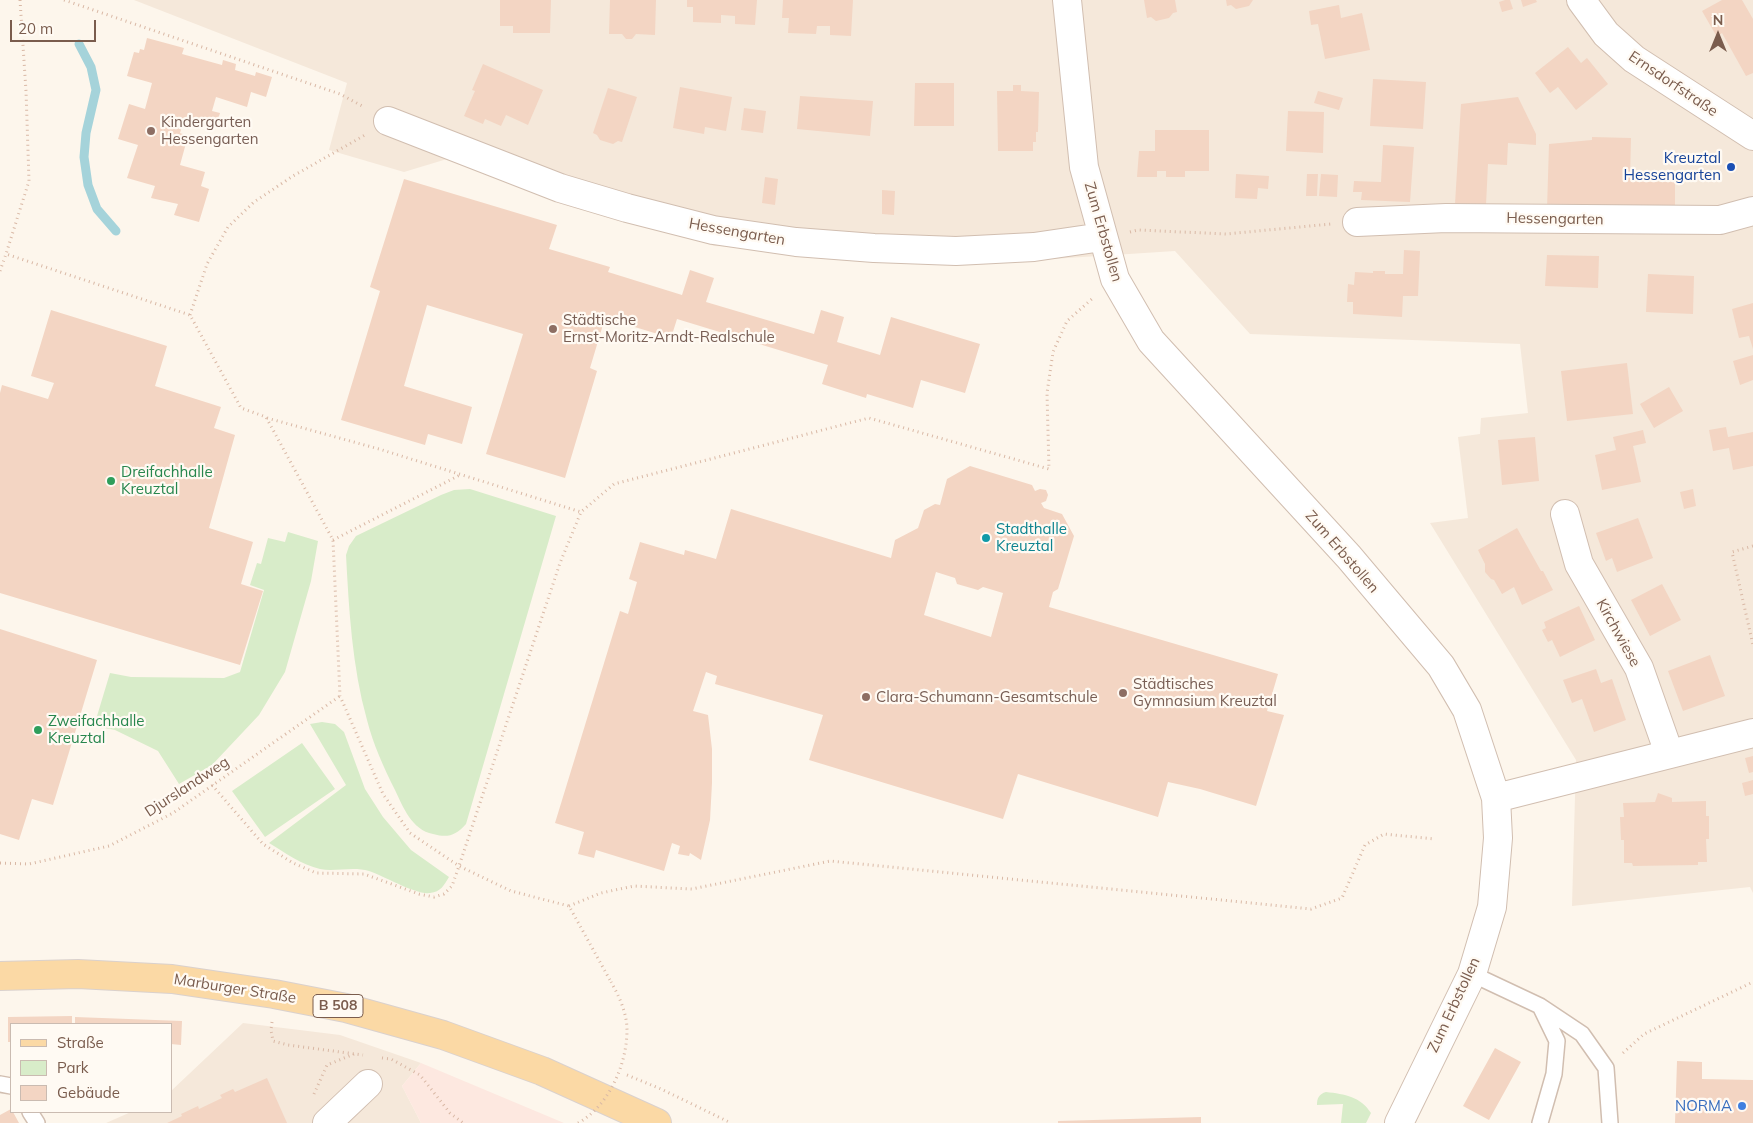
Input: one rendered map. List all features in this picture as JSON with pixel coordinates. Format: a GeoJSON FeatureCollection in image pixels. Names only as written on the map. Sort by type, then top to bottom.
{"type":"FeatureCollection","features":[{"type":"Feature","properties":{"kind":"main road","name":"Marburger Straße"},"geometry":{"type":"LineString","coordinates":[[0,976],[78,974],[172,979],[274,994],[346,1008],[443,1035],[542,1071],[657,1123]]}},
{"type":"Feature","properties":{"kind":"street","name":"Zum Erbstollen"},"geometry":{"type":"LineString","coordinates":[[1067,0],[1084,167],[1114,279],[1152,340],[1349,558],[1441,666],[1467,710],[1496,798],[1498,838],[1492,907],[1472,974],[1399,1123]]}},
{"type":"Feature","properties":{"kind":"street","name":"Ernsdorfstraße"},"geometry":{"type":"LineString","coordinates":[[1581,0],[1606,34],[1634,59],[1753,136]]}},
{"type":"Feature","properties":{"kind":"street","name":"Hessengarten"},"geometry":{"type":"LineString","coordinates":[[388,121],[560,188],[627,208],[713,230],[796,242],[874,248],[956,251],[1034,247],[1102,237]]}},
{"type":"Feature","properties":{"kind":"street","name":"Hessengarten"},"geometry":{"type":"LineString","coordinates":[[1356,222],[1446,218],[1720,220],[1753,211]]}},
{"type":"Feature","properties":{"kind":"street","name":"Kirchwiese"},"geometry":{"type":"LineString","coordinates":[[1565,514],[1579,564],[1639,668],[1669,753]]}},
{"type":"Feature","properties":{"kind":"street"},"geometry":{"type":"LineString","coordinates":[[1496,798],[1753,733]]}},
{"type":"Feature","properties":{"kind":"street"},"geometry":{"type":"LineString","coordinates":[[327,1123],[368,1084]]}},
{"type":"Feature","properties":{"kind":"lane"},"geometry":{"type":"LineString","coordinates":[[1472,974],[1540,1006],[1582,1034],[1606,1068],[1610,1123]]}},
{"type":"Feature","properties":{"kind":"lane"},"geometry":{"type":"LineString","coordinates":[[1540,1006],[1557,1041],[1554,1074],[1540,1123]]}},
{"type":"Feature","properties":{"kind":"path"},"geometry":{"type":"LineString","coordinates":[[0,271],[29,181],[20,0]]}},
{"type":"Feature","properties":{"kind":"path"},"geometry":{"type":"LineString","coordinates":[[64,0],[340,94],[388,121],[343,149],[293,176],[254,202],[228,228],[207,264],[190,315]]}},
{"type":"Feature","properties":{"kind":"path"},"geometry":{"type":"LineString","coordinates":[[1102,237],[1138,230],[1226,234],[1356,222]]}},
{"type":"Feature","properties":{"kind":"path"},"geometry":{"type":"LineString","coordinates":[[6,254],[190,315],[241,408],[581,512]]}},
{"type":"Feature","properties":{"kind":"path"},"geometry":{"type":"LineString","coordinates":[[212,785],[263,844],[293,863],[316,872],[364,874],[419,894],[434,897],[444,894],[452,886],[560,563],[581,512],[614,484],[869,418],[1049,469],[1047,393],[1053,352],[1067,321],[1114,279]]}},
{"type":"Feature","properties":{"kind":"path"},"geometry":{"type":"LineString","coordinates":[[266,417],[333,540],[340,696],[383,794],[410,833],[459,866],[511,891],[569,906],[601,893],[634,886],[692,889],[830,861],[1311,909],[1342,898],[1365,845],[1384,834],[1435,839]]}},
{"type":"Feature","properties":{"kind":"path"},"geometry":{"type":"LineString","coordinates":[[333,540],[460,474]]}},
{"type":"Feature","properties":{"kind":"path"},"geometry":{"type":"LineString","coordinates":[[1753,546],[1732,552],[1753,645]]}},
{"type":"Feature","properties":{"kind":"path","name":"Djurslandweg"},"geometry":{"type":"LineString","coordinates":[[0,864],[29,864],[110,846],[173,813],[340,696]]}},
{"type":"Feature","properties":{"kind":"path"},"geometry":{"type":"LineString","coordinates":[[569,906],[620,997],[627,1029],[623,1063],[607,1098],[578,1123]]}},
{"type":"Feature","properties":{"kind":"path"},"geometry":{"type":"LineString","coordinates":[[1606,1068],[1644,1034],[1753,982]]}},
{"type":"Feature","properties":{"kind":"path"},"geometry":{"type":"LineString","coordinates":[[272,1019],[273,1041],[288,1045],[354,1054]]}},
{"type":"Feature","properties":{"kind":"path"},"geometry":{"type":"LineString","coordinates":[[391,1060],[420,1075],[450,1113],[463,1123]]}},
{"type":"Feature","properties":{"kind":"path"},"geometry":{"type":"LineString","coordinates":[[583,1114],[590,1117]]}},
{"type":"Feature","properties":{"kind":"shaded area"},"geometry":{"type":"Polygon","coordinates":[[[134,0],[1753,0],[1753,893],[1750,887],[1572,906],[1576,760],[1430,523],[1468,518],[1458,437],[1480,434],[1481,418],[1528,413],[1520,344],[1250,334],[1175,251],[1052,259],[714,246],[447,159],[404,172],[329,150],[347,83],[134,0]]]}},
{"type":"Feature","properties":{"kind":"shaded area"},"geometry":{"type":"Polygon","coordinates":[[[243,1023],[340,1035],[421,1063],[402,1086],[421,1123],[106,1123],[129,1113],[172,1113],[172,1090],[243,1023]]]}},
{"type":"Feature","properties":{"kind":"shaded area"},"geometry":{"type":"Polygon","coordinates":[[[421,1063],[564,1123],[421,1123],[402,1086],[421,1063]]]}},
{"type":"Feature","properties":{"kind":"green space"},"geometry":{"type":"Polygon","coordinates":[[[470,489],[556,516],[466,824],[455,833],[443,836],[426,832],[419,828],[409,817],[372,738],[362,700],[355,659],[346,555],[349,546],[356,536],[441,495],[454,490],[470,489]]]}},
{"type":"Feature","properties":{"kind":"green space"},"geometry":{"type":"Polygon","coordinates":[[[288,532],[318,541],[311,581],[285,672],[259,715],[212,765],[179,784],[158,751],[115,730],[94,726],[110,673],[131,677],[224,678],[240,672],[264,590],[250,585],[257,563],[261,564],[268,538],[285,542],[288,532]]]}},
{"type":"Feature","properties":{"kind":"green space"},"geometry":{"type":"Polygon","coordinates":[[[322,722],[335,724],[344,732],[365,789],[383,817],[411,850],[449,877],[440,890],[424,893],[369,871],[320,869],[300,861],[269,843],[346,785],[310,724],[322,722]]]}},
{"type":"Feature","properties":{"kind":"green space"},"geometry":{"type":"Polygon","coordinates":[[[302,743],[335,789],[265,837],[232,791],[302,743]]]}},
{"type":"Feature","properties":{"kind":"green space"},"geometry":{"type":"Polygon","coordinates":[[[1326,1092],[1346,1095],[1362,1103],[1371,1113],[1366,1123],[1341,1123],[1343,1104],[1317,1105],[1319,1097],[1326,1092]]]}},
{"type":"Feature","properties":{"kind":"building"},"geometry":{"type":"Polygon","coordinates":[[[500,0],[551,0],[550,33],[513,33],[513,26],[500,26],[500,0]]]}},
{"type":"Feature","properties":{"kind":"building"},"geometry":{"type":"Polygon","coordinates":[[[610,0],[656,0],[655,35],[636,34],[632,39],[626,39],[622,34],[609,34],[610,0]]]}},
{"type":"Feature","properties":{"kind":"building"},"geometry":{"type":"Polygon","coordinates":[[[687,0],[757,0],[755,25],[735,24],[735,16],[721,15],[721,23],[693,22],[693,7],[687,7],[687,0]]]}},
{"type":"Feature","properties":{"kind":"building"},"geometry":{"type":"Polygon","coordinates":[[[783,0],[853,0],[851,36],[830,35],[830,26],[817,26],[816,34],[788,33],[789,18],[782,18],[783,0]]]}},
{"type":"Feature","properties":{"kind":"building"},"geometry":{"type":"Polygon","coordinates":[[[1144,0],[1175,0],[1177,12],[1173,13],[1169,18],[1156,21],[1151,17],[1147,18],[1144,0]]]}},
{"type":"Feature","properties":{"kind":"building"},"geometry":{"type":"Polygon","coordinates":[[[1226,0],[1253,0],[1249,6],[1236,9],[1231,5],[1227,6],[1226,0]]]}},
{"type":"Feature","properties":{"kind":"building"},"geometry":{"type":"Polygon","coordinates":[[[1510,0],[1513,9],[1502,12],[1499,2],[1510,0]]]}},
{"type":"Feature","properties":{"kind":"building"},"geometry":{"type":"Polygon","coordinates":[[[1521,0],[1536,0],[1537,2],[1523,7],[1521,0]]]}},
{"type":"Feature","properties":{"kind":"building"},"geometry":{"type":"Polygon","coordinates":[[[1722,0],[1742,0],[1753,19],[1753,73],[1746,76],[1722,33],[1717,37],[1702,11],[1722,0]]]}},
{"type":"Feature","properties":{"kind":"building"},"geometry":{"type":"Polygon","coordinates":[[[1339,5],[1341,18],[1362,13],[1370,50],[1325,59],[1318,24],[1311,25],[1309,11],[1339,5]]]}},
{"type":"Feature","properties":{"kind":"building","name":"Kindergarten Hessengarten"},"geometry":{"type":"Polygon","coordinates":[[[147,38],[184,48],[182,54],[222,65],[223,60],[236,64],[235,70],[255,76],[256,72],[272,77],[266,97],[251,92],[247,107],[216,97],[212,111],[220,113],[215,129],[184,120],[180,133],[188,136],[180,165],[205,172],[201,186],[209,189],[199,222],[174,215],[178,204],[151,198],[155,186],[127,178],[138,145],[118,139],[129,104],[145,109],[152,83],[127,76],[134,52],[139,53],[140,49],[144,50],[147,38]]]}},
{"type":"Feature","properties":{"kind":"building"},"geometry":{"type":"Polygon","coordinates":[[[1568,47],[1581,63],[1587,58],[1608,84],[1576,110],[1558,87],[1550,93],[1535,73],[1568,47]]]}},
{"type":"Feature","properties":{"kind":"building"},"geometry":{"type":"Polygon","coordinates":[[[483,64],[543,90],[528,125],[506,115],[501,126],[485,119],[483,124],[464,116],[475,91],[472,90],[483,64]]]}},
{"type":"Feature","properties":{"kind":"building"},"geometry":{"type":"Polygon","coordinates":[[[1373,79],[1426,82],[1423,129],[1370,126],[1373,79]]]}},
{"type":"Feature","properties":{"kind":"building"},"geometry":{"type":"Polygon","coordinates":[[[915,83],[954,83],[954,126],[914,126],[915,83]]]}},
{"type":"Feature","properties":{"kind":"building"},"geometry":{"type":"Polygon","coordinates":[[[1013,85],[1021,85],[1021,91],[1039,92],[1038,132],[1036,132],[1036,142],[1033,142],[1033,151],[998,151],[997,91],[1013,91],[1013,85]]]}},
{"type":"Feature","properties":{"kind":"building"},"geometry":{"type":"Polygon","coordinates":[[[680,87],[732,97],[726,131],[705,127],[704,134],[673,128],[680,87]]]}},
{"type":"Feature","properties":{"kind":"building"},"geometry":{"type":"Polygon","coordinates":[[[608,88],[637,97],[622,142],[618,141],[613,144],[600,140],[593,133],[608,88]]]}},
{"type":"Feature","properties":{"kind":"building"},"geometry":{"type":"Polygon","coordinates":[[[1318,91],[1343,98],[1339,110],[1314,103],[1318,91]]]}},
{"type":"Feature","properties":{"kind":"building"},"geometry":{"type":"Polygon","coordinates":[[[800,96],[873,101],[870,136],[797,129],[800,96]]]}},
{"type":"Feature","properties":{"kind":"building"},"geometry":{"type":"Polygon","coordinates":[[[1518,97],[1536,134],[1536,145],[1508,143],[1507,165],[1488,164],[1486,205],[1455,204],[1461,104],[1518,97]]]}},
{"type":"Feature","properties":{"kind":"building"},"geometry":{"type":"Polygon","coordinates":[[[744,108],[766,111],[763,133],[741,130],[744,108]]]}},
{"type":"Feature","properties":{"kind":"building"},"geometry":{"type":"Polygon","coordinates":[[[1288,111],[1324,112],[1323,153],[1286,151],[1288,111]]]}},
{"type":"Feature","properties":{"kind":"building"},"geometry":{"type":"Polygon","coordinates":[[[1155,130],[1209,130],[1209,171],[1185,171],[1185,177],[1166,177],[1166,171],[1157,171],[1157,177],[1137,177],[1139,151],[1155,151],[1155,130]]]}},
{"type":"Feature","properties":{"kind":"building"},"geometry":{"type":"Polygon","coordinates":[[[1592,137],[1631,138],[1630,181],[1675,182],[1675,211],[1547,209],[1549,144],[1592,140],[1592,137]]]}},
{"type":"Feature","properties":{"kind":"building"},"geometry":{"type":"Polygon","coordinates":[[[1383,145],[1414,147],[1410,202],[1361,200],[1362,192],[1353,192],[1354,181],[1381,182],[1383,145]]]}},
{"type":"Feature","properties":{"kind":"building"},"geometry":{"type":"Polygon","coordinates":[[[1236,174],[1269,176],[1268,189],[1258,188],[1257,199],[1235,198],[1236,174]]]}},
{"type":"Feature","properties":{"kind":"building"},"geometry":{"type":"Polygon","coordinates":[[[1307,174],[1318,174],[1317,196],[1306,196],[1307,174]]]}},
{"type":"Feature","properties":{"kind":"building"},"geometry":{"type":"Polygon","coordinates":[[[1321,174],[1338,175],[1337,197],[1319,196],[1321,174]]]}},
{"type":"Feature","properties":{"kind":"building"},"geometry":{"type":"Polygon","coordinates":[[[765,177],[778,179],[775,205],[762,203],[765,177]]]}},
{"type":"Feature","properties":{"kind":"building","name":"Städtische Ernst-Moritz-Arndt-Realschule"},"geometry":{"type":"Polygon","coordinates":[[[404,179],[557,225],[549,249],[610,267],[608,272],[682,295],[690,270],[714,278],[706,302],[814,334],[821,310],[844,317],[837,342],[880,355],[891,317],[980,344],[965,393],[921,380],[913,408],[867,394],[866,398],[822,384],[828,365],[677,319],[671,338],[605,318],[590,368],[597,371],[565,478],[486,454],[523,334],[427,305],[404,386],[472,407],[462,444],[428,434],[425,445],[341,420],[380,291],[370,287],[404,179]]]}},
{"type":"Feature","properties":{"kind":"building"},"geometry":{"type":"Polygon","coordinates":[[[882,190],[895,191],[894,215],[882,214],[882,190]]]}},
{"type":"Feature","properties":{"kind":"building"},"geometry":{"type":"Polygon","coordinates":[[[1404,250],[1420,251],[1418,296],[1403,296],[1402,317],[1353,314],[1353,302],[1347,302],[1348,284],[1354,285],[1355,272],[1373,273],[1373,271],[1385,271],[1385,274],[1403,274],[1404,250]]]}},
{"type":"Feature","properties":{"kind":"building"},"geometry":{"type":"Polygon","coordinates":[[[1547,255],[1599,256],[1598,288],[1545,286],[1547,255]]]}},
{"type":"Feature","properties":{"kind":"building"},"geometry":{"type":"Polygon","coordinates":[[[1648,274],[1694,276],[1693,314],[1646,312],[1648,274]]]}},
{"type":"Feature","properties":{"kind":"building"},"geometry":{"type":"Polygon","coordinates":[[[1753,303],[1753,349],[1749,336],[1739,338],[1732,309],[1753,303]]]}},
{"type":"Feature","properties":{"kind":"building","name":"Dreifachhalle Kreuztal"},"geometry":{"type":"Polygon","coordinates":[[[51,310],[167,346],[155,386],[221,407],[214,428],[235,435],[209,528],[253,542],[241,584],[263,591],[240,665],[0,593],[0,393],[2,385],[48,399],[54,383],[31,376],[51,310]]]}},
{"type":"Feature","properties":{"kind":"building"},"geometry":{"type":"Polygon","coordinates":[[[1753,355],[1753,380],[1740,385],[1733,361],[1753,355]]]}},
{"type":"Feature","properties":{"kind":"building"},"geometry":{"type":"Polygon","coordinates":[[[1627,363],[1633,414],[1567,421],[1561,371],[1627,363]]]}},
{"type":"Feature","properties":{"kind":"building"},"geometry":{"type":"Polygon","coordinates":[[[1669,387],[1683,411],[1654,428],[1640,404],[1669,387]]]}},
{"type":"Feature","properties":{"kind":"building"},"geometry":{"type":"Polygon","coordinates":[[[1726,427],[1728,437],[1753,432],[1753,466],[1733,470],[1729,448],[1713,451],[1709,430],[1726,427]]]}},
{"type":"Feature","properties":{"kind":"building"},"geometry":{"type":"Polygon","coordinates":[[[1643,430],[1646,443],[1633,446],[1641,482],[1602,490],[1595,455],[1616,450],[1613,437],[1643,430]]]}},
{"type":"Feature","properties":{"kind":"building"},"geometry":{"type":"Polygon","coordinates":[[[1535,437],[1539,481],[1502,485],[1498,440],[1535,437]]]}},
{"type":"Feature","properties":{"kind":"building"},"geometry":{"type":"Polygon","coordinates":[[[970,466],[1032,485],[1035,491],[1040,489],[1046,490],[1048,495],[1046,501],[1041,503],[1044,508],[1062,514],[1074,536],[1058,589],[1053,592],[1049,607],[1278,674],[1267,711],[1284,715],[1256,806],[1200,789],[1168,782],[1158,817],[1018,774],[1003,819],[809,760],[823,715],[715,684],[717,676],[706,672],[693,711],[708,715],[712,749],[710,820],[701,860],[690,853],[689,856],[678,854],[680,846],[672,843],[664,871],[596,850],[594,858],[578,854],[584,832],[555,823],[620,611],[628,614],[637,582],[629,579],[640,542],[684,555],[685,550],[716,559],[731,509],[891,558],[895,540],[918,528],[924,510],[935,504],[940,505],[947,479],[970,466]],[[936,572],[924,615],[991,637],[1003,593],[983,587],[978,590],[957,584],[955,578],[936,572]]]}},
{"type":"Feature","properties":{"kind":"building"},"geometry":{"type":"Polygon","coordinates":[[[1693,489],[1696,506],[1684,509],[1680,492],[1693,489]]]}},
{"type":"Feature","properties":{"kind":"building"},"geometry":{"type":"Polygon","coordinates":[[[1638,518],[1653,558],[1617,572],[1612,558],[1606,561],[1596,533],[1638,518]]]}},
{"type":"Feature","properties":{"kind":"building"},"geometry":{"type":"Polygon","coordinates":[[[1517,528],[1553,590],[1522,605],[1514,587],[1502,594],[1494,580],[1485,572],[1485,564],[1478,550],[1517,528]]]}},
{"type":"Feature","properties":{"kind":"building"},"geometry":{"type":"Polygon","coordinates":[[[1662,584],[1681,620],[1650,636],[1631,600],[1662,584]]]}},
{"type":"Feature","properties":{"kind":"building"},"geometry":{"type":"Polygon","coordinates":[[[1579,606],[1595,640],[1560,657],[1552,640],[1548,642],[1542,630],[1546,628],[1544,622],[1579,606]]]}},
{"type":"Feature","properties":{"kind":"building","name":"Zweifachhalle Kreuztal"},"geometry":{"type":"Polygon","coordinates":[[[0,629],[97,660],[53,805],[32,799],[19,840],[0,834],[0,629]]]}},
{"type":"Feature","properties":{"kind":"building"},"geometry":{"type":"Polygon","coordinates":[[[1710,655],[1725,696],[1683,711],[1668,671],[1710,655]]]}},
{"type":"Feature","properties":{"kind":"building"},"geometry":{"type":"Polygon","coordinates":[[[1596,669],[1601,683],[1612,679],[1626,720],[1594,732],[1582,699],[1572,703],[1563,680],[1596,669]]]}},
{"type":"Feature","properties":{"kind":"building"},"geometry":{"type":"Polygon","coordinates":[[[1753,756],[1753,772],[1749,773],[1745,758],[1753,756]]]}},
{"type":"Feature","properties":{"kind":"building"},"geometry":{"type":"Polygon","coordinates":[[[1753,780],[1753,794],[1745,796],[1742,783],[1753,780]]]}},
{"type":"Feature","properties":{"kind":"building"},"geometry":{"type":"Polygon","coordinates":[[[1658,793],[1672,798],[1672,802],[1706,801],[1706,816],[1709,816],[1709,839],[1706,839],[1707,862],[1698,862],[1698,865],[1633,866],[1632,863],[1624,863],[1624,840],[1621,840],[1620,817],[1624,817],[1623,803],[1655,802],[1658,793]]]}},
{"type":"Feature","properties":{"kind":"building"},"geometry":{"type":"Polygon","coordinates":[[[72,1016],[72,1023],[10,1023],[10,1042],[8,1042],[8,1017],[72,1016]]]}},
{"type":"Feature","properties":{"kind":"building"},"geometry":{"type":"Polygon","coordinates":[[[75,1017],[182,1021],[181,1045],[172,1044],[172,1023],[75,1023],[75,1017]]]}},
{"type":"Feature","properties":{"kind":"building"},"geometry":{"type":"Polygon","coordinates":[[[1495,1048],[1521,1062],[1489,1120],[1463,1106],[1495,1048]]]}},
{"type":"Feature","properties":{"kind":"building"},"geometry":{"type":"Polygon","coordinates":[[[1677,1061],[1702,1062],[1702,1079],[1753,1080],[1753,1123],[1675,1123],[1677,1061]]]}},
{"type":"Feature","properties":{"kind":"building"},"geometry":{"type":"Polygon","coordinates":[[[267,1078],[287,1123],[167,1123],[198,1106],[199,1109],[222,1098],[220,1095],[233,1089],[235,1092],[267,1078]]]}},
{"type":"Feature","properties":{"kind":"building"},"geometry":{"type":"Polygon","coordinates":[[[10,1110],[10,1113],[14,1113],[19,1123],[0,1123],[0,1115],[10,1110]]]}},
{"type":"Feature","properties":{"kind":"building"},"geometry":{"type":"Polygon","coordinates":[[[1201,1117],[1201,1123],[1058,1123],[1058,1121],[1201,1117]]]}},
{"type":"Feature","properties":{"kind":"waterway"},"geometry":{"type":"LineString","coordinates":[[79,44],[91,67],[96,90],[86,133],[84,157],[88,185],[97,209],[116,231]]}},
{"type":"Feature","properties":{"kind":"place","name":"Kindergarten Hessengarten"},"geometry":{"type":"Point","coordinates":[151,131]}},
{"type":"Feature","properties":{"kind":"place","name":"Kreuztal Hessengarten"},"geometry":{"type":"Point","coordinates":[1731,167]}},
{"type":"Feature","properties":{"kind":"place","name":"Städtische Ernst-Moritz-Arndt-Realschule"},"geometry":{"type":"Point","coordinates":[553,329]}},
{"type":"Feature","properties":{"kind":"place","name":"Dreifachhalle Kreuztal"},"geometry":{"type":"Point","coordinates":[111,481]}},
{"type":"Feature","properties":{"kind":"place","name":"Stadthalle Kreuztal"},"geometry":{"type":"Point","coordinates":[986,538]}},
{"type":"Feature","properties":{"kind":"place","name":"Städtisches Gymnasium Kreuztal"},"geometry":{"type":"Point","coordinates":[1123,693]}},
{"type":"Feature","properties":{"kind":"place","name":"Clara-Schumann-Gesamtschule"},"geometry":{"type":"Point","coordinates":[866,697]}},
{"type":"Feature","properties":{"kind":"place","name":"Zweifachhalle Kreuztal"},"geometry":{"type":"Point","coordinates":[38,730]}},
{"type":"Feature","properties":{"kind":"place","name":"NORMA"},"geometry":{"type":"Point","coordinates":[1742,1106]}}]}
